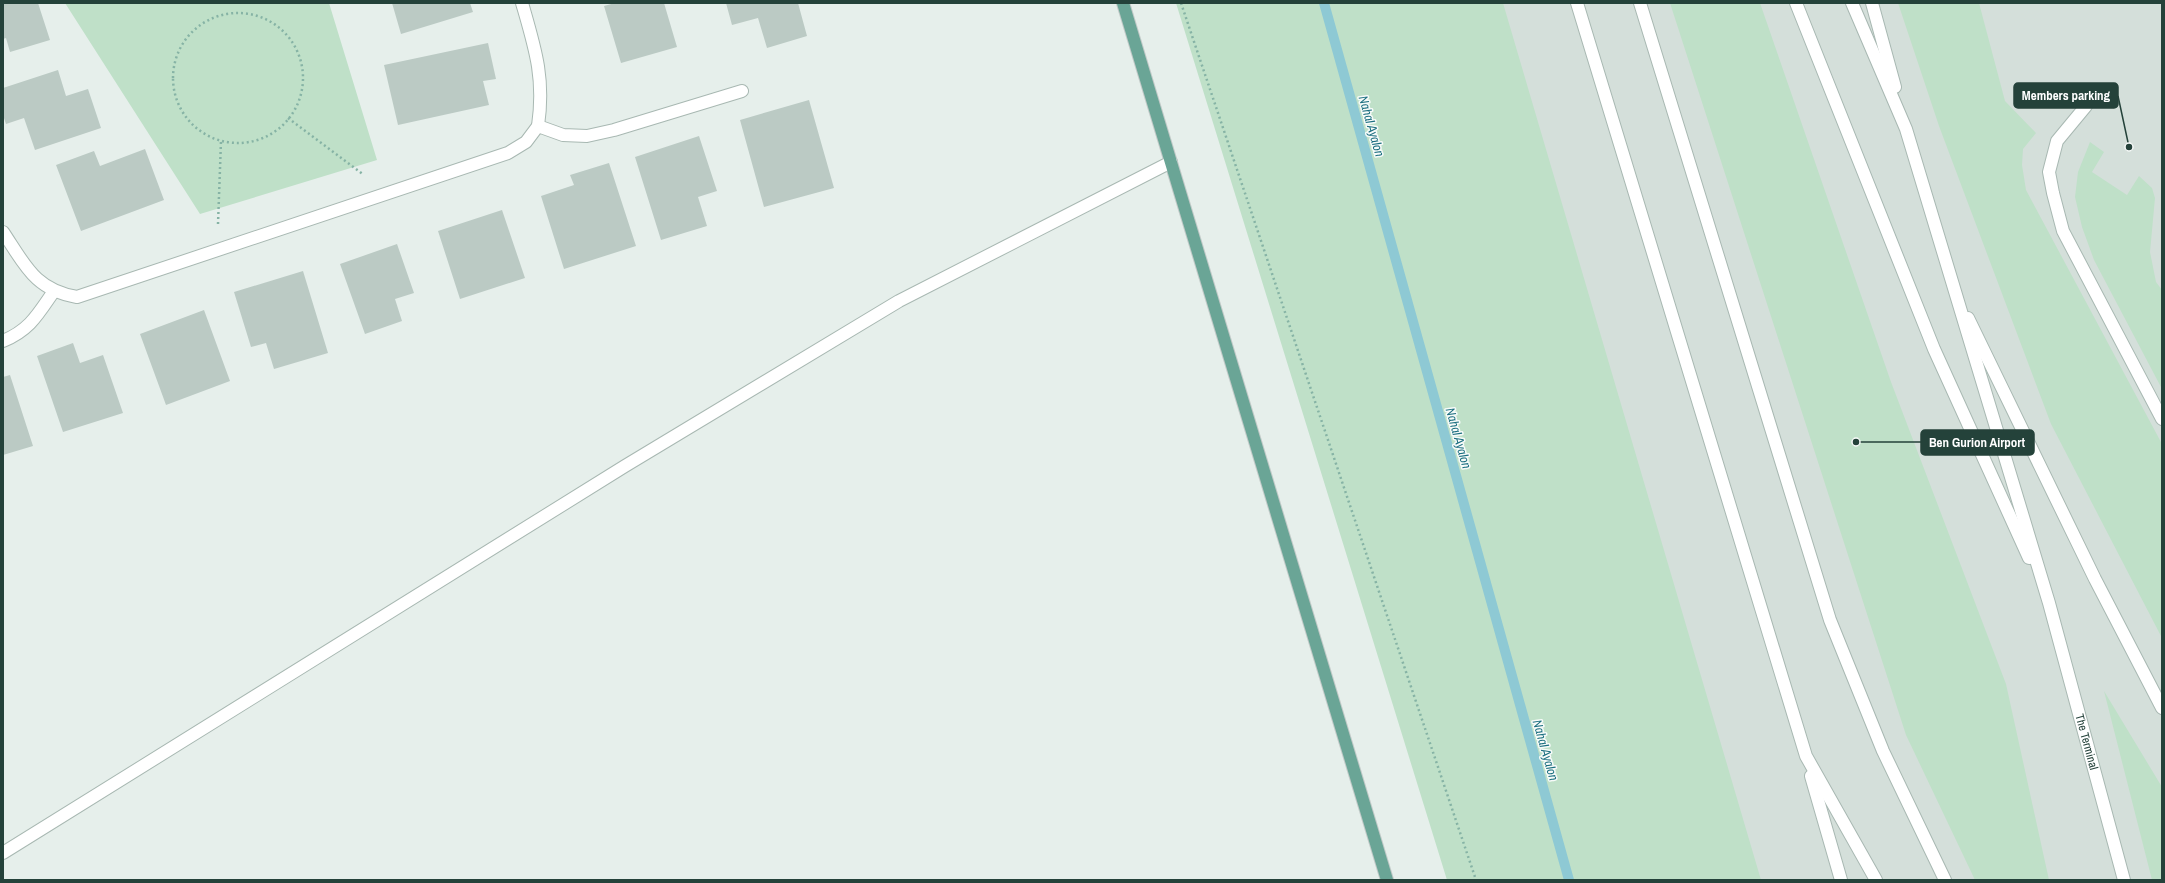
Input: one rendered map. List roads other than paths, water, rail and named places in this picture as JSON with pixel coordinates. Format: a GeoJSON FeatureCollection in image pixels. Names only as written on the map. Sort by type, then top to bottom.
{"type":"FeatureCollection","features":[{"type":"Feature","properties":{"kind":"main road"},"geometry":{"type":"LineString","coordinates":[[1123,3],[1387,880]]}},
{"type":"Feature","properties":{"kind":"street"},"geometry":{"type":"LineString","coordinates":[[3,232],[29,271],[46,287],[60,294],[77,297],[508,153],[526,142],[538,126],[541,103],[541,79],[537,55],[522,3]]}},
{"type":"Feature","properties":{"kind":"street"},"geometry":{"type":"LineString","coordinates":[[1577,3],[1806,756],[1841,880]]}},
{"type":"Feature","properties":{"kind":"street"},"geometry":{"type":"LineString","coordinates":[[1640,3],[1830,620],[1883,751],[1945,880]]}},
{"type":"Feature","properties":{"kind":"street"},"geometry":{"type":"LineString","coordinates":[[1796,3],[1934,349],[2049,603]]}},
{"type":"Feature","properties":{"kind":"street"},"geometry":{"type":"LineString","coordinates":[[1852,3],[1906,129]]}},
{"type":"Feature","properties":{"kind":"street"},"geometry":{"type":"LineString","coordinates":[[1872,3],[1906,129],[2049,603]]}},
{"type":"Feature","properties":{"kind":"street"},"geometry":{"type":"LineString","coordinates":[[538,126],[563,135],[587,136],[614,130],[742,91]]}},
{"type":"Feature","properties":{"kind":"street"},"geometry":{"type":"LineString","coordinates":[[2086,106],[2056,141],[2049,172],[2053,193],[2063,231],[2162,419]]}},
{"type":"Feature","properties":{"kind":"street"},"geometry":{"type":"LineString","coordinates":[[3,853],[625,466],[899,301],[1171,162]]}},
{"type":"Feature","properties":{"kind":"street"},"geometry":{"type":"LineString","coordinates":[[1952,284],[2095,578],[2162,708]]}},
{"type":"Feature","properties":{"kind":"street"},"geometry":{"type":"LineString","coordinates":[[3,341],[19,335],[33,322],[54,291]]}},
{"type":"Feature","properties":{"kind":"street","name":"The Terminal"},"geometry":{"type":"LineString","coordinates":[[2049,603],[2124,880]]}},
{"type":"Feature","properties":{"kind":"street"},"geometry":{"type":"LineString","coordinates":[[1806,756],[1876,880]]}},
{"type":"Feature","properties":{"kind":"waterway","name":"Nahal Ayalon"},"geometry":{"type":"LineString","coordinates":[[1324,3],[1569,880]]}},
{"type":"Feature","properties":{"kind":"place","name":"Members parking"},"geometry":{"type":"Point","coordinates":[2129,147]}},
{"type":"Feature","properties":{"kind":"place","name":"Ben Gurion Airport"},"geometry":{"type":"Point","coordinates":[1856,442]}}]}
